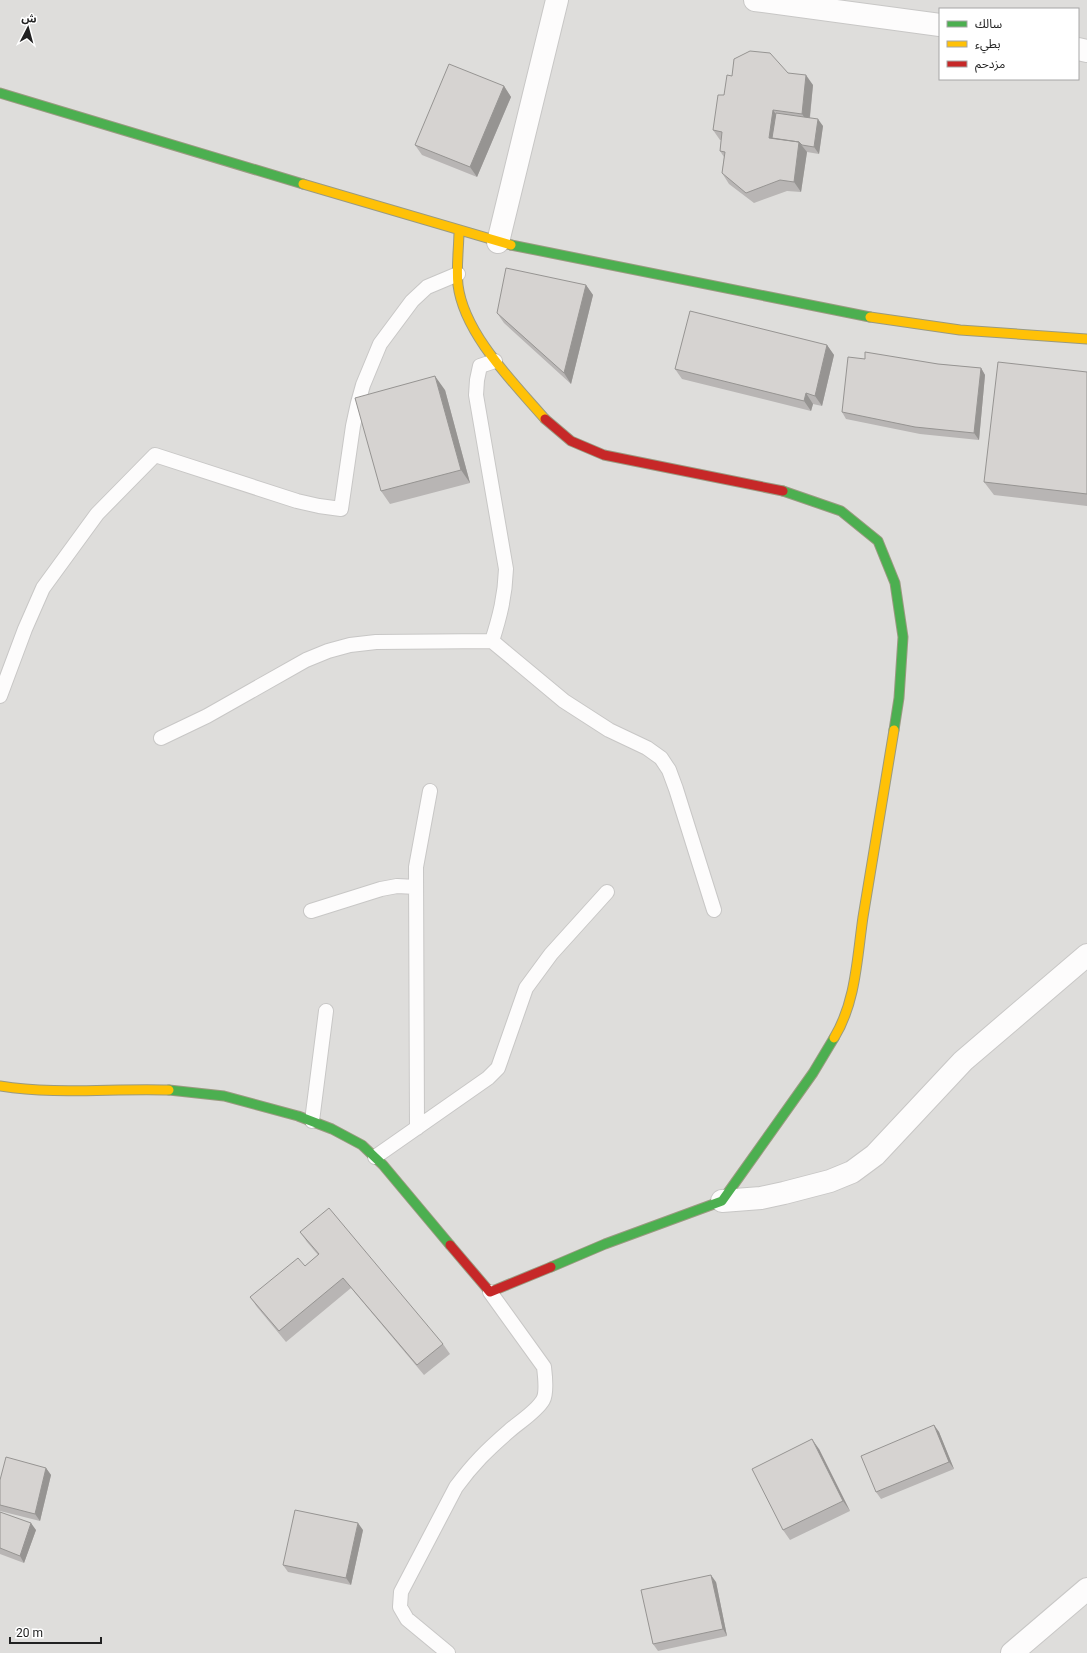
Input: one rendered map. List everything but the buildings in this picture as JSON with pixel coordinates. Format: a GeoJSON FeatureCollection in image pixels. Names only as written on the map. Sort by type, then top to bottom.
{"type":"FeatureCollection","features":[{"type":"Feature","properties":{"kind":"street"},"geometry":{"type":"LineString","coordinates":[[498,242],[557,0]]}},
{"type":"Feature","properties":{"kind":"street"},"geometry":{"type":"LineString","coordinates":[[754,0],[778,2],[939,25]]}},
{"type":"Feature","properties":{"kind":"street"},"geometry":{"type":"LineString","coordinates":[[0,93],[498,242],[856,315],[960,330],[1087,339]]}},
{"type":"Feature","properties":{"kind":"street"},"geometry":{"type":"LineString","coordinates":[[459,230],[458,285],[467,317],[495,360],[546,420],[571,441],[604,455],[782,490],[841,511],[878,542],[895,583],[903,637],[899,698],[863,918],[856,980],[840,1028],[813,1073],[722,1201]]}},
{"type":"Feature","properties":{"kind":"street"},"geometry":{"type":"LineString","coordinates":[[0,1086],[18,1089],[52,1090],[141,1089],[182,1091],[224,1096],[312,1121],[332,1129],[362,1145],[383,1165],[490,1292],[605,1244],[722,1201],[761,1198],[784,1193],[830,1181],[852,1172],[875,1156],[962,1061],[1087,955]]}},
{"type":"Feature","properties":{"kind":"street"},"geometry":{"type":"LineString","coordinates":[[1012,1653],[1087,1589]]}},
{"type":"Feature","properties":{"kind":"lane"},"geometry":{"type":"LineString","coordinates":[[0,696],[25,629],[43,588],[97,514],[155,455],[298,501],[341,509],[353,426],[363,385],[380,344],[412,301],[427,287],[458,274]]}},
{"type":"Feature","properties":{"kind":"lane"},"geometry":{"type":"LineString","coordinates":[[492,641],[506,591],[506,569],[476,395],[476,380],[480,366],[495,360]]}},
{"type":"Feature","properties":{"kind":"lane"},"geometry":{"type":"LineString","coordinates":[[161,738],[207,716],[306,660],[328,651],[350,645],[376,642],[492,641],[564,701],[609,730],[647,748],[661,758],[669,770],[676,789],[714,910]]}},
{"type":"Feature","properties":{"kind":"lane"},"geometry":{"type":"LineString","coordinates":[[416,1128],[416,867],[430,791]]}},
{"type":"Feature","properties":{"kind":"lane"},"geometry":{"type":"LineString","coordinates":[[311,911],[381,889],[397,886],[416,887]]}},
{"type":"Feature","properties":{"kind":"lane"},"geometry":{"type":"LineString","coordinates":[[375,1157],[488,1078],[498,1068],[526,988],[551,954],[607,892]]}},
{"type":"Feature","properties":{"kind":"lane"},"geometry":{"type":"LineString","coordinates":[[312,1121],[326,1011]]}},
{"type":"Feature","properties":{"kind":"lane"},"geometry":{"type":"LineString","coordinates":[[448,1653],[407,1619],[400,1607],[401,1592],[456,1487],[463,1477],[480,1457],[534,1410],[544,1399],[546,1380],[544,1367],[490,1292]]}},
{"type":"Feature","properties":{"kind":"shaded area"},"geometry":{"type":"Polygon","coordinates":[[[0,0],[1087,0],[1087,1653],[0,1653],[0,0]]]}},
{"type":"Feature","properties":{"kind":"traffic: fast"},"geometry":{"type":"LineString","coordinates":[[0,93],[303,184]]}},
{"type":"Feature","properties":{"kind":"traffic: fast"},"geometry":{"type":"LineString","coordinates":[[511,245],[870,317]]}},
{"type":"Feature","properties":{"kind":"traffic: fast"},"geometry":{"type":"LineString","coordinates":[[783,491],[841,511],[878,541],[895,583],[903,637],[899,698],[894,730]]}},
{"type":"Feature","properties":{"kind":"traffic: fast"},"geometry":{"type":"LineString","coordinates":[[551,1267],[605,1244],[722,1201],[813,1073],[834,1038]]}},
{"type":"Feature","properties":{"kind":"traffic: fast"},"geometry":{"type":"LineString","coordinates":[[169,1090],[224,1096],[298,1116],[332,1129],[362,1145],[383,1165],[450,1245]]}},
{"type":"Feature","properties":{"kind":"traffic: slow"},"geometry":{"type":"LineString","coordinates":[[303,184],[511,245]]}},
{"type":"Feature","properties":{"kind":"traffic: slow"},"geometry":{"type":"LineString","coordinates":[[459,230],[457,278],[462,303],[470,322],[492,357],[505,374],[545,419]]}},
{"type":"Feature","properties":{"kind":"traffic: slow"},"geometry":{"type":"LineString","coordinates":[[870,317],[960,330],[1087,339]]}},
{"type":"Feature","properties":{"kind":"traffic: slow"},"geometry":{"type":"LineString","coordinates":[[834,1038],[847,1010],[851,995],[894,730]]}},
{"type":"Feature","properties":{"kind":"traffic: slow"},"geometry":{"type":"LineString","coordinates":[[0,1086],[21,1089],[63,1091],[169,1090]]}},
{"type":"Feature","properties":{"kind":"traffic: jam"},"geometry":{"type":"LineString","coordinates":[[545,419],[571,441],[604,455],[783,491]]}},
{"type":"Feature","properties":{"kind":"traffic: jam"},"geometry":{"type":"LineString","coordinates":[[450,1245],[490,1292],[551,1267]]}}]}
